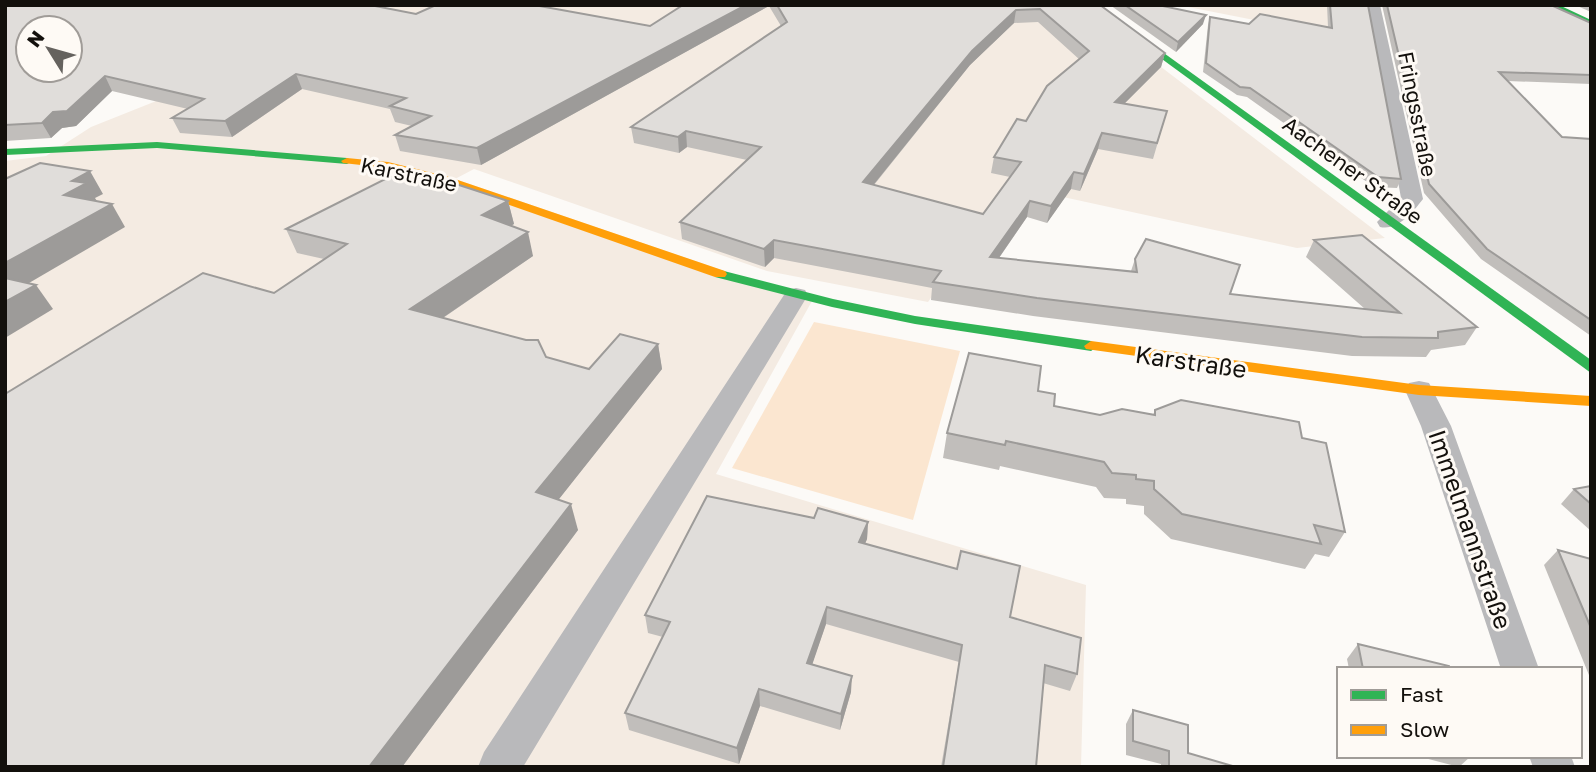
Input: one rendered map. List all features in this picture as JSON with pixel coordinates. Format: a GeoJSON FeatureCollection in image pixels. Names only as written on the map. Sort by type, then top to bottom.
{"type":"FeatureCollection","features":[{"type":"Feature","properties":{"kind":"street","name":"Aachener Straße"},"geometry":{"type":"LineString","coordinates":[[1092,5],[1591,368]]}},
{"type":"Feature","properties":{"kind":"street","name":"Fringsstraße"},"geometry":{"type":"LineString","coordinates":[[1373,5],[1412,199],[1388,222]]}},
{"type":"Feature","properties":{"kind":"street"},"geometry":{"type":"LineString","coordinates":[[1552,5],[1591,23]]}},
{"type":"Feature","properties":{"kind":"street","name":"Karstraße"},"geometry":{"type":"LineString","coordinates":[[5,152],[158,145],[388,165],[446,179],[685,264],[796,295],[915,320],[1281,374],[1419,390],[1591,401]]}},
{"type":"Feature","properties":{"kind":"street"},"geometry":{"type":"LineString","coordinates":[[499,767],[796,295]]}},
{"type":"Feature","properties":{"kind":"street","name":"Immelmannstraße"},"geometry":{"type":"LineString","coordinates":[[1419,390],[1436,426],[1519,667]]}},
{"type":"Feature","properties":{"kind":"shaded area"},"geometry":{"type":"Polygon","coordinates":[[[397,5],[1080,5],[1385,238],[1297,248],[1013,186],[928,302],[767,271],[474,169],[455,179],[812,301],[716,474],[1086,585],[1081,767],[5,767],[5,161],[46,156],[91,127],[397,5]]]}},
{"type":"Feature","properties":{"kind":"shaded area"},"geometry":{"type":"Polygon","coordinates":[[[1178,5],[1356,5],[1346,38],[1178,5]]]}},
{"type":"Feature","properties":{"kind":"shaded area"},"geometry":{"type":"Polygon","coordinates":[[[814,322],[960,351],[913,520],[732,468],[814,322]]]}},
{"type":"Feature","properties":{"kind":"building"},"geometry":{"type":"Polygon","coordinates":[[[5,5],[370,5],[416,14],[436,5],[534,5],[650,26],[683,5],[746,5],[477,148],[395,135],[431,116],[390,106],[406,98],[296,74],[225,121],[172,118],[204,99],[105,76],[67,111],[53,112],[42,123],[5,125],[5,5]]]}},
{"type":"Feature","properties":{"kind":"building"},"geometry":{"type":"Polygon","coordinates":[[[777,5],[1100,5],[1165,53],[1115,102],[1167,111],[1157,143],[1102,133],[1084,174],[1074,172],[1051,206],[1030,201],[990,257],[1137,272],[1135,259],[1146,239],[1240,265],[1230,294],[1400,313],[1314,240],[1362,235],[1477,327],[1438,332],[1438,338],[1362,337],[1037,298],[933,282],[941,271],[774,240],[764,249],[680,222],[761,147],[686,131],[678,137],[631,127],[787,22],[777,5]],[[1040,9],[1016,10],[972,51],[863,182],[983,214],[1021,162],[994,157],[1017,119],[1026,121],[1047,86],[1089,51],[1040,9]]]}},
{"type":"Feature","properties":{"kind":"building"},"geometry":{"type":"Polygon","coordinates":[[[1125,5],[1158,5],[1206,15],[1178,42],[1125,5]]]}},
{"type":"Feature","properties":{"kind":"building"},"geometry":{"type":"Polygon","coordinates":[[[1330,5],[1368,5],[1401,179],[1378,177],[1250,88],[1240,87],[1206,63],[1210,17],[1249,24],[1260,14],[1332,28],[1330,5]]]}},
{"type":"Feature","properties":{"kind":"building"},"geometry":{"type":"Polygon","coordinates":[[[1387,5],[1551,5],[1591,23],[1591,75],[1499,72],[1562,137],[1591,139],[1591,320],[1487,249],[1429,184],[1387,5]]]}},
{"type":"Feature","properties":{"kind":"building"},"geometry":{"type":"Polygon","coordinates":[[[40,163],[90,171],[72,181],[87,183],[64,195],[112,204],[5,263],[5,179],[40,163]]]}},
{"type":"Feature","properties":{"kind":"building"},"geometry":{"type":"Polygon","coordinates":[[[407,168],[508,201],[482,215],[528,232],[410,309],[526,340],[538,340],[546,357],[589,369],[620,334],[658,344],[536,492],[571,504],[369,767],[5,767],[5,394],[203,273],[274,293],[347,244],[286,229],[407,168]]]}},
{"type":"Feature","properties":{"kind":"building"},"geometry":{"type":"Polygon","coordinates":[[[5,278],[36,285],[5,302],[5,278]]]}},
{"type":"Feature","properties":{"kind":"building"},"geometry":{"type":"Polygon","coordinates":[[[969,353],[1041,366],[1038,391],[1055,394],[1054,406],[1100,415],[1122,409],[1155,415],[1155,410],[1181,400],[1299,422],[1302,438],[1326,443],[1345,532],[1314,525],[1321,544],[1182,514],[1154,489],[1154,481],[1136,479],[1136,475],[1112,473],[1104,462],[1006,441],[1005,445],[947,433],[969,353]]]}},
{"type":"Feature","properties":{"kind":"building"},"geometry":{"type":"Polygon","coordinates":[[[1591,486],[1591,504],[1574,489],[1591,486]]]}},
{"type":"Feature","properties":{"kind":"building"},"geometry":{"type":"Polygon","coordinates":[[[707,496],[814,518],[818,508],[868,522],[859,542],[957,569],[961,551],[1020,566],[1010,617],[1081,638],[1077,674],[1045,665],[1036,767],[943,767],[962,645],[827,607],[807,663],[852,676],[841,714],[759,689],[737,748],[625,713],[670,622],[645,615],[707,496]]]}},
{"type":"Feature","properties":{"kind":"building"},"geometry":{"type":"Polygon","coordinates":[[[1558,550],[1591,559],[1591,628],[1558,550]]]}},
{"type":"Feature","properties":{"kind":"building"},"geometry":{"type":"Polygon","coordinates":[[[1358,644],[1449,667],[1363,667],[1358,644]]]}},
{"type":"Feature","properties":{"kind":"building"},"geometry":{"type":"Polygon","coordinates":[[[1133,710],[1188,725],[1188,753],[1236,767],[1169,767],[1169,751],[1133,741],[1133,710]]]}},
{"type":"Feature","properties":{"kind":"traffic: fast"},"geometry":{"type":"LineString","coordinates":[[1092,5],[1591,368]]}},
{"type":"Feature","properties":{"kind":"traffic: fast"},"geometry":{"type":"LineString","coordinates":[[1552,5],[1591,23]]}},
{"type":"Feature","properties":{"kind":"traffic: fast"},"geometry":{"type":"LineString","coordinates":[[5,152],[157,145],[347,161]]}},
{"type":"Feature","properties":{"kind":"traffic: fast"},"geometry":{"type":"LineString","coordinates":[[720,274],[832,303],[915,320],[1091,346]]}},
{"type":"Feature","properties":{"kind":"traffic: slow"},"geometry":{"type":"LineString","coordinates":[[347,161],[388,165],[445,179],[720,274]]}},
{"type":"Feature","properties":{"kind":"traffic: slow"},"geometry":{"type":"LineString","coordinates":[[1091,346],[1419,390],[1591,401]]}}]}
